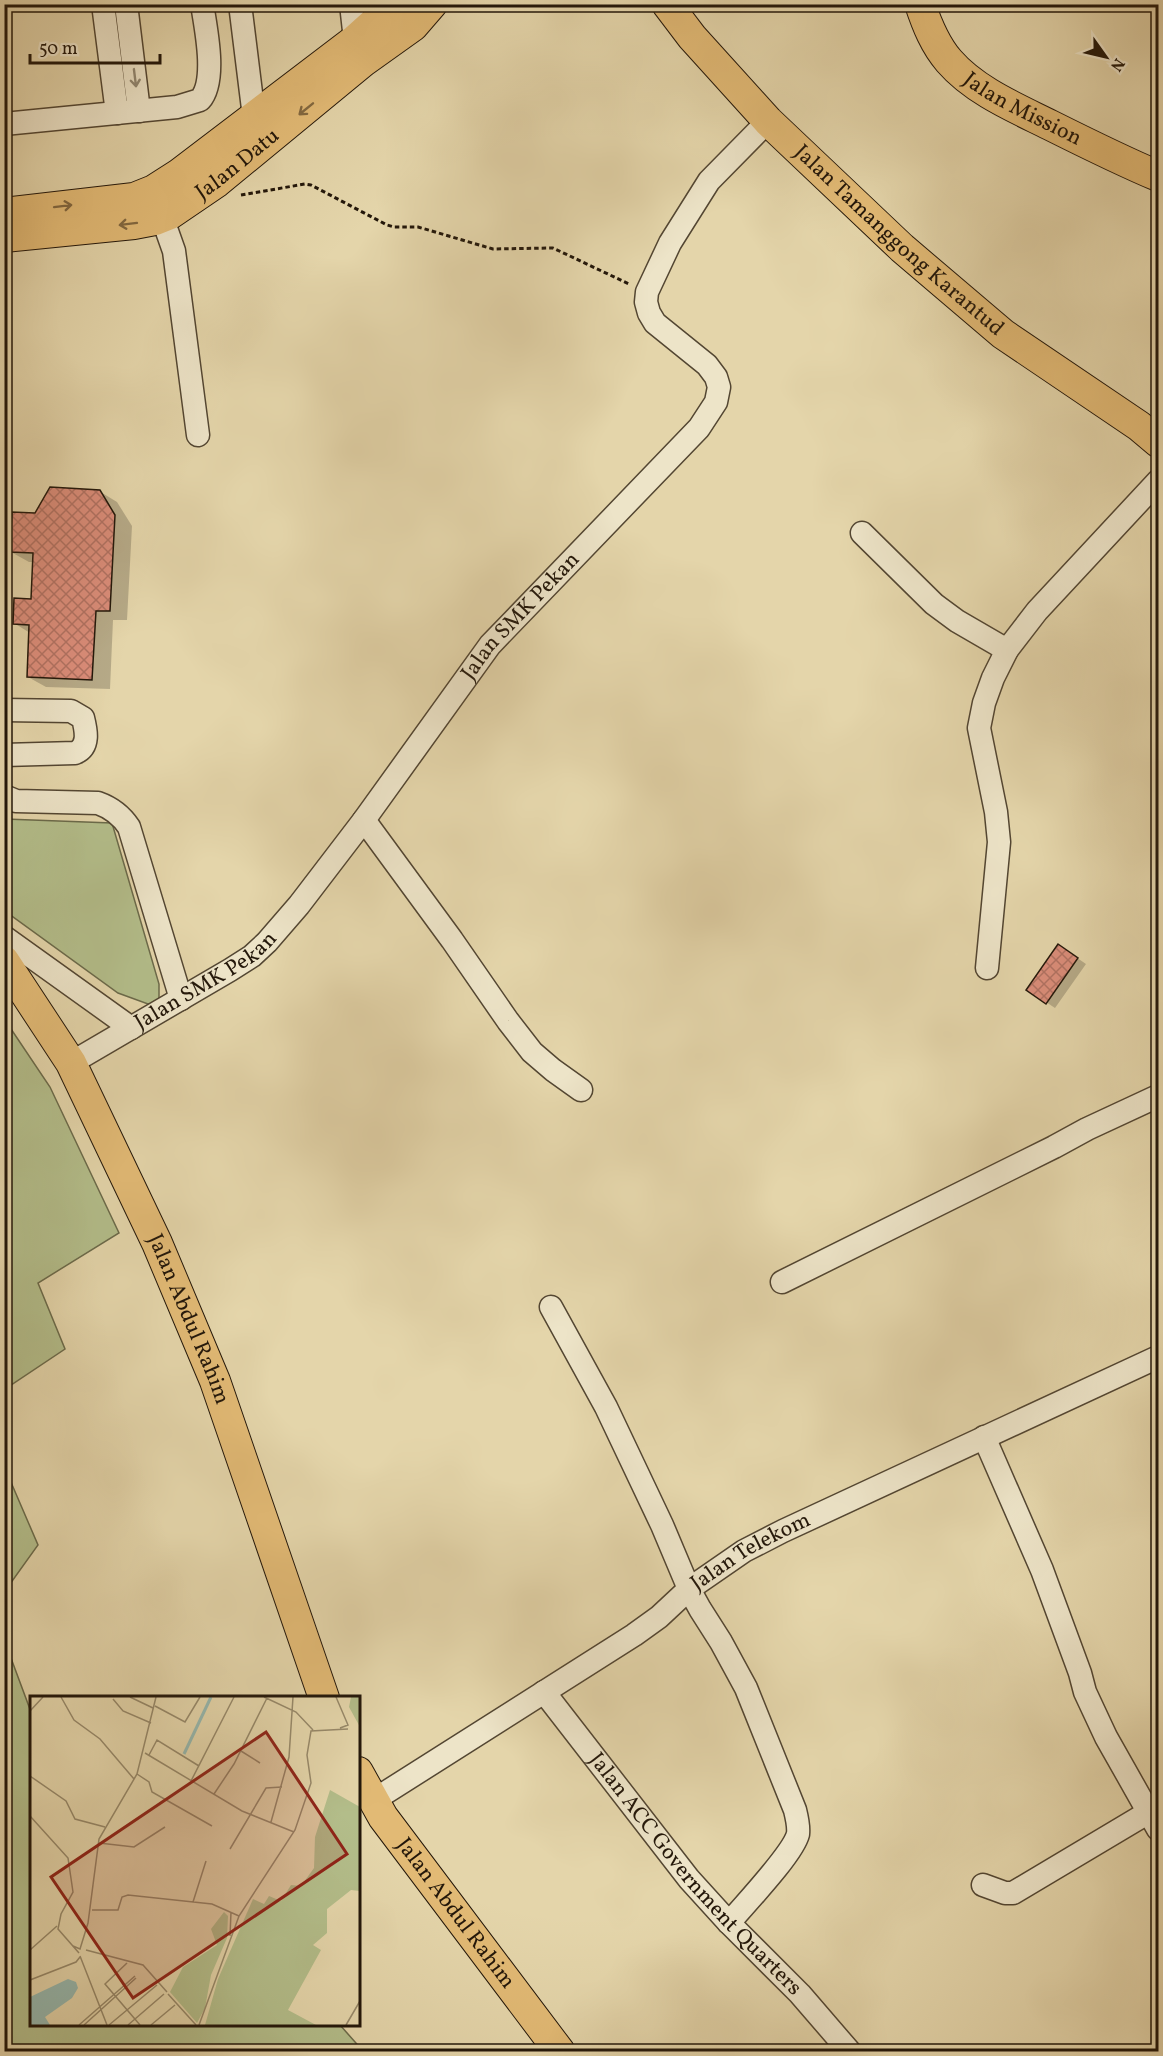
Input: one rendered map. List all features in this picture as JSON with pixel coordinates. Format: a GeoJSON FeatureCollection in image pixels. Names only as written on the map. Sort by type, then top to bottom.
{"type":"FeatureCollection","features":[{"type":"Feature","properties":{"kind":"main road","name":"Jalan Datu"},"geometry":{"type":"LineString","coordinates":[[360,51],[395,4]]}},
{"type":"Feature","properties":{"kind":"main road","name":"Jalan Datu"},"geometry":{"type":"LineString","coordinates":[[4,237],[134,224],[162,217],[187,204],[217,182],[330,74],[360,51],[413,26],[432,4]]}},
{"type":"Feature","properties":{"kind":"main road","name":"Jalan Tamanggong Karantud"},"geometry":{"type":"LineString","coordinates":[[667,4],[692,37],[768,121],[902,248],[1003,334],[1139,426],[1158,442]]}},
{"type":"Feature","properties":{"kind":"main road","name":"Jalan Mission"},"geometry":{"type":"LineString","coordinates":[[920,4],[928,28],[937,45],[966,78],[1030,114],[1126,163],[1158,176]]}},
{"type":"Feature","properties":{"kind":"main road","name":"Jalan Datu"},"geometry":{"type":"LineString","coordinates":[[4,213],[134,198],[154,190],[179,174],[254,117],[330,74]]}},
{"type":"Feature","properties":{"kind":"main road","name":"Jalan Abdul Rahim"},"geometry":{"type":"LineString","coordinates":[[4,961],[71,1064],[135,1195],[198,1339],[215,1381],[323,1696]]}},
{"type":"Feature","properties":{"kind":"main road","name":"Jalan Abdul Rahim"},"geometry":{"type":"LineString","coordinates":[[360,1776],[383,1816],[560,2052]]}},
{"type":"Feature","properties":{"kind":"street"},"geometry":{"type":"LineString","coordinates":[[103,4],[128,112]]}},
{"type":"Feature","properties":{"kind":"street"},"geometry":{"type":"LineString","coordinates":[[126,4],[128,112]]}},
{"type":"Feature","properties":{"kind":"street"},"geometry":{"type":"LineString","coordinates":[[4,124],[194,103],[204,95],[208,86],[208,54],[202,4]]}},
{"type":"Feature","properties":{"kind":"street"},"geometry":{"type":"LineString","coordinates":[[240,4],[254,117]]}},
{"type":"Feature","properties":{"kind":"street"},"geometry":{"type":"LineString","coordinates":[[351,4],[360,51]]}},
{"type":"Feature","properties":{"kind":"street"},"geometry":{"type":"LineString","coordinates":[[647,292],[670,243],[710,181],[768,121]]}},
{"type":"Feature","properties":{"kind":"street"},"geometry":{"type":"LineString","coordinates":[[162,217],[174,251],[198,435]]}},
{"type":"Feature","properties":{"kind":"street","name":"Jalan SMK Pekan"},"geometry":{"type":"LineString","coordinates":[[71,1064],[237,966],[267,942],[299,905],[364,820],[490,645],[693,435],[716,402],[719,387],[716,377],[707,364],[655,323],[646,302],[647,292]]}},
{"type":"Feature","properties":{"kind":"street"},"geometry":{"type":"LineString","coordinates":[[987,968],[999,828],[979,728],[984,703],[1007,650],[1037,610],[1158,481]]}},
{"type":"Feature","properties":{"kind":"street"},"geometry":{"type":"LineString","coordinates":[[862,533],[934,604],[957,621],[1007,650]]}},
{"type":"Feature","properties":{"kind":"street"},"geometry":{"type":"LineString","coordinates":[[4,710],[71,711],[83,718],[86,731],[85,744],[81,751],[75,753],[4,755]]}},
{"type":"Feature","properties":{"kind":"street"},"geometry":{"type":"LineString","coordinates":[[4,796],[16,801],[99,803],[123,819],[129,827],[182,999]]}},
{"type":"Feature","properties":{"kind":"street"},"geometry":{"type":"LineString","coordinates":[[364,820],[532,1052],[581,1090]]}},
{"type":"Feature","properties":{"kind":"street"},"geometry":{"type":"LineString","coordinates":[[4,937],[131,1029]]}},
{"type":"Feature","properties":{"kind":"street"},"geometry":{"type":"LineString","coordinates":[[782,1282],[1054,1148],[1087,1129],[1158,1096]]}},
{"type":"Feature","properties":{"kind":"street"},"geometry":{"type":"LineString","coordinates":[[551,1306],[606,1407],[662,1525],[689,1589],[746,1688],[795,1810],[798,1833],[794,1843],[729,1923]]}},
{"type":"Feature","properties":{"kind":"street","name":"Jalan Telekom"},"geometry":{"type":"LineString","coordinates":[[374,1800],[651,1623],[689,1589],[744,1551],[1158,1357]]}},
{"type":"Feature","properties":{"kind":"street"},"geometry":{"type":"LineString","coordinates":[[983,1885],[1005,1893],[1013,1893],[1154,1820],[1106,1737],[1085,1692],[1042,1570],[984,1437]]}},
{"type":"Feature","properties":{"kind":"street","name":"Jalan ACC Government Quarters"},"geometry":{"type":"LineString","coordinates":[[544,1692],[689,1879],[800,1994],[850,2052]]}},
{"type":"Feature","properties":{"kind":"path"},"geometry":{"type":"LineString","coordinates":[[217,182],[236,195],[304,184],[311,185],[387,225],[418,227],[494,249],[553,248],[647,292]]}},
{"type":"Feature","properties":{"kind":"green space"},"geometry":{"type":"Polygon","coordinates":[[[5,819],[112,823],[159,984],[159,998],[154,1003],[148,1004],[118,993],[5,911],[5,819]]]}},
{"type":"Feature","properties":{"kind":"green space"},"geometry":{"type":"Polygon","coordinates":[[[5,1020],[50,1087],[119,1233],[38,1283],[65,1349],[5,1389],[5,1020]]]}},
{"type":"Feature","properties":{"kind":"green space"},"geometry":{"type":"Polygon","coordinates":[[[4,1466],[38,1545],[5,1591],[4,1591],[4,1466]]]}},
{"type":"Feature","properties":{"kind":"green space"},"geometry":{"type":"Polygon","coordinates":[[[5,1642],[30,1709],[30,2026],[341,2026],[363,2051],[5,2051],[5,1642]]]}},
{"type":"Feature","properties":{"kind":"building"},"geometry":{"type":"Polygon","coordinates":[[[50,487],[100,490],[115,515],[110,611],[96,611],[92,680],[27,677],[29,625],[13,624],[14,598],[31,599],[33,553],[10,552],[12,512],[35,513],[50,487]]]}},
{"type":"Feature","properties":{"kind":"building"},"geometry":{"type":"Polygon","coordinates":[[[1058,944],[1078,958],[1046,1004],[1026,990],[1058,944]]]}}]}
